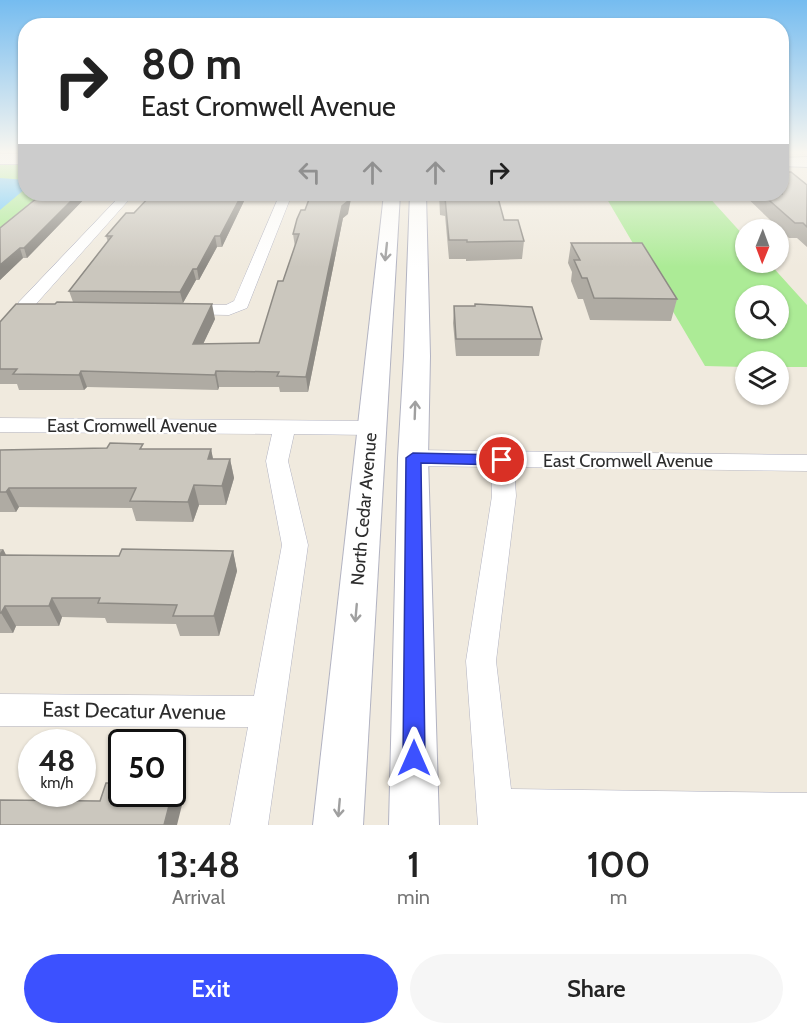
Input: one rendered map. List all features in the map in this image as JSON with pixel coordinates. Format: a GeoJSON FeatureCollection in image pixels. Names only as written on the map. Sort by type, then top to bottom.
{"type":"FeatureCollection","features":[{"type":"Feature","properties":{"kind":"main road","name":"North Cedar Avenue"},"geometry":{"type":"LineString","coordinates":[[338,825],[391,201]]}},
{"type":"Feature","properties":{"kind":"main road"},"geometry":{"type":"LineString","coordinates":[[414,825],[413,458],[417,356],[418,201]]}},
{"type":"Feature","properties":{"kind":"main road"},"geometry":{"type":"LineString","coordinates":[[382,295],[396,334],[390,436],[395,447],[413,458]]}},
{"type":"Feature","properties":{"kind":"street"},"geometry":{"type":"LineString","coordinates":[[61,309],[28,309],[25,306],[122,201]]}},
{"type":"Feature","properties":{"kind":"street"},"geometry":{"type":"LineString","coordinates":[[174,310],[220,310],[241,304],[283,201]]}},
{"type":"Feature","properties":{"kind":"street","name":"East Cromwell Avenue"},"geometry":{"type":"LineString","coordinates":[[0,425],[371,428]]}},
{"type":"Feature","properties":{"kind":"street"},"geometry":{"type":"LineString","coordinates":[[249,825],[295,545],[277,461],[285,427]]}},
{"type":"Feature","properties":{"kind":"street","name":"East Cromwell Avenue"},"geometry":{"type":"LineString","coordinates":[[413,458],[807,463]]}},
{"type":"Feature","properties":{"kind":"street"},"geometry":{"type":"LineString","coordinates":[[502,460],[504,496],[481,661],[496,816],[807,811]]}},
{"type":"Feature","properties":{"kind":"street","name":"East Decatur Avenue"},"geometry":{"type":"LineString","coordinates":[[0,710],[269,712]]}},
{"type":"Feature","properties":{"kind":"green space"},"geometry":{"type":"Polygon","coordinates":[[[0,190],[18,190],[18,201],[41,201],[0,236],[0,190]]]}},
{"type":"Feature","properties":{"kind":"green space"},"geometry":{"type":"Polygon","coordinates":[[[608,201],[712,201],[735,226],[735,273],[778,273],[789,285],[735,285],[735,339],[789,339],[789,285],[807,305],[807,367],[789,367],[789,351],[735,351],[735,367],[705,366],[608,201]]]}},
{"type":"Feature","properties":{"kind":"water"},"geometry":{"type":"Polygon","coordinates":[[[0,190],[18,190],[18,195],[0,210],[0,190]]]}},
{"type":"Feature","properties":{"kind":"building"},"geometry":{"type":"Polygon","coordinates":[[[789,190],[807,190],[807,227],[803,223],[795,223],[770,201],[789,201],[789,190]]]}},
{"type":"Feature","properties":{"kind":"building"},"geometry":{"type":"Polygon","coordinates":[[[33,201],[71,201],[24,248],[20,248],[0,265],[0,228],[33,201]]]}},
{"type":"Feature","properties":{"kind":"building"},"geometry":{"type":"Polygon","coordinates":[[[145,201],[238,201],[220,236],[215,236],[197,269],[193,269],[180,292],[69,291],[112,236],[106,236],[126,213],[134,213],[145,201]]]}},
{"type":"Feature","properties":{"kind":"building"},"geometry":{"type":"Polygon","coordinates":[[[308,201],[348,201],[342,206],[306,377],[277,376],[279,372],[216,371],[215,375],[81,371],[79,375],[13,374],[17,369],[0,369],[0,322],[16,304],[55,304],[57,302],[212,304],[193,344],[259,343],[278,281],[283,281],[299,234],[293,234],[297,219],[301,210],[305,210],[308,201]]]}},
{"type":"Feature","properties":{"kind":"building"},"geometry":{"type":"Polygon","coordinates":[[[445,201],[499,201],[504,220],[518,220],[524,241],[467,242],[467,240],[449,240],[445,201]]]}},
{"type":"Feature","properties":{"kind":"building"},"geometry":{"type":"Polygon","coordinates":[[[571,243],[642,243],[677,299],[594,298],[587,278],[582,278],[574,260],[580,260],[571,243]]]}},
{"type":"Feature","properties":{"kind":"building"},"geometry":{"type":"Polygon","coordinates":[[[475,304],[532,307],[542,339],[456,339],[454,306],[475,306],[475,304]]]}},
{"type":"Feature","properties":{"kind":"building"},"geometry":{"type":"Polygon","coordinates":[[[110,443],[143,444],[140,449],[211,449],[208,459],[230,459],[222,486],[194,485],[188,502],[130,501],[136,488],[9,488],[6,492],[0,492],[0,450],[107,448],[110,443]]]}},
{"type":"Feature","properties":{"kind":"building"},"geometry":{"type":"Polygon","coordinates":[[[122,549],[233,551],[214,616],[173,616],[177,605],[98,603],[100,598],[52,598],[49,606],[5,606],[0,613],[0,555],[119,556],[122,549]]]}},
{"type":"Feature","properties":{"kind":"building"},"geometry":{"type":"Polygon","coordinates":[[[106,783],[108,783],[108,807],[169,807],[164,825],[0,825],[0,800],[18,800],[18,807],[96,807],[96,801],[100,801],[106,783]]]}},
{"type":"Feature","properties":{"kind":"route"},"geometry":{"type":"LineString","coordinates":[[414,758],[413,458],[502,460]]}}]}
